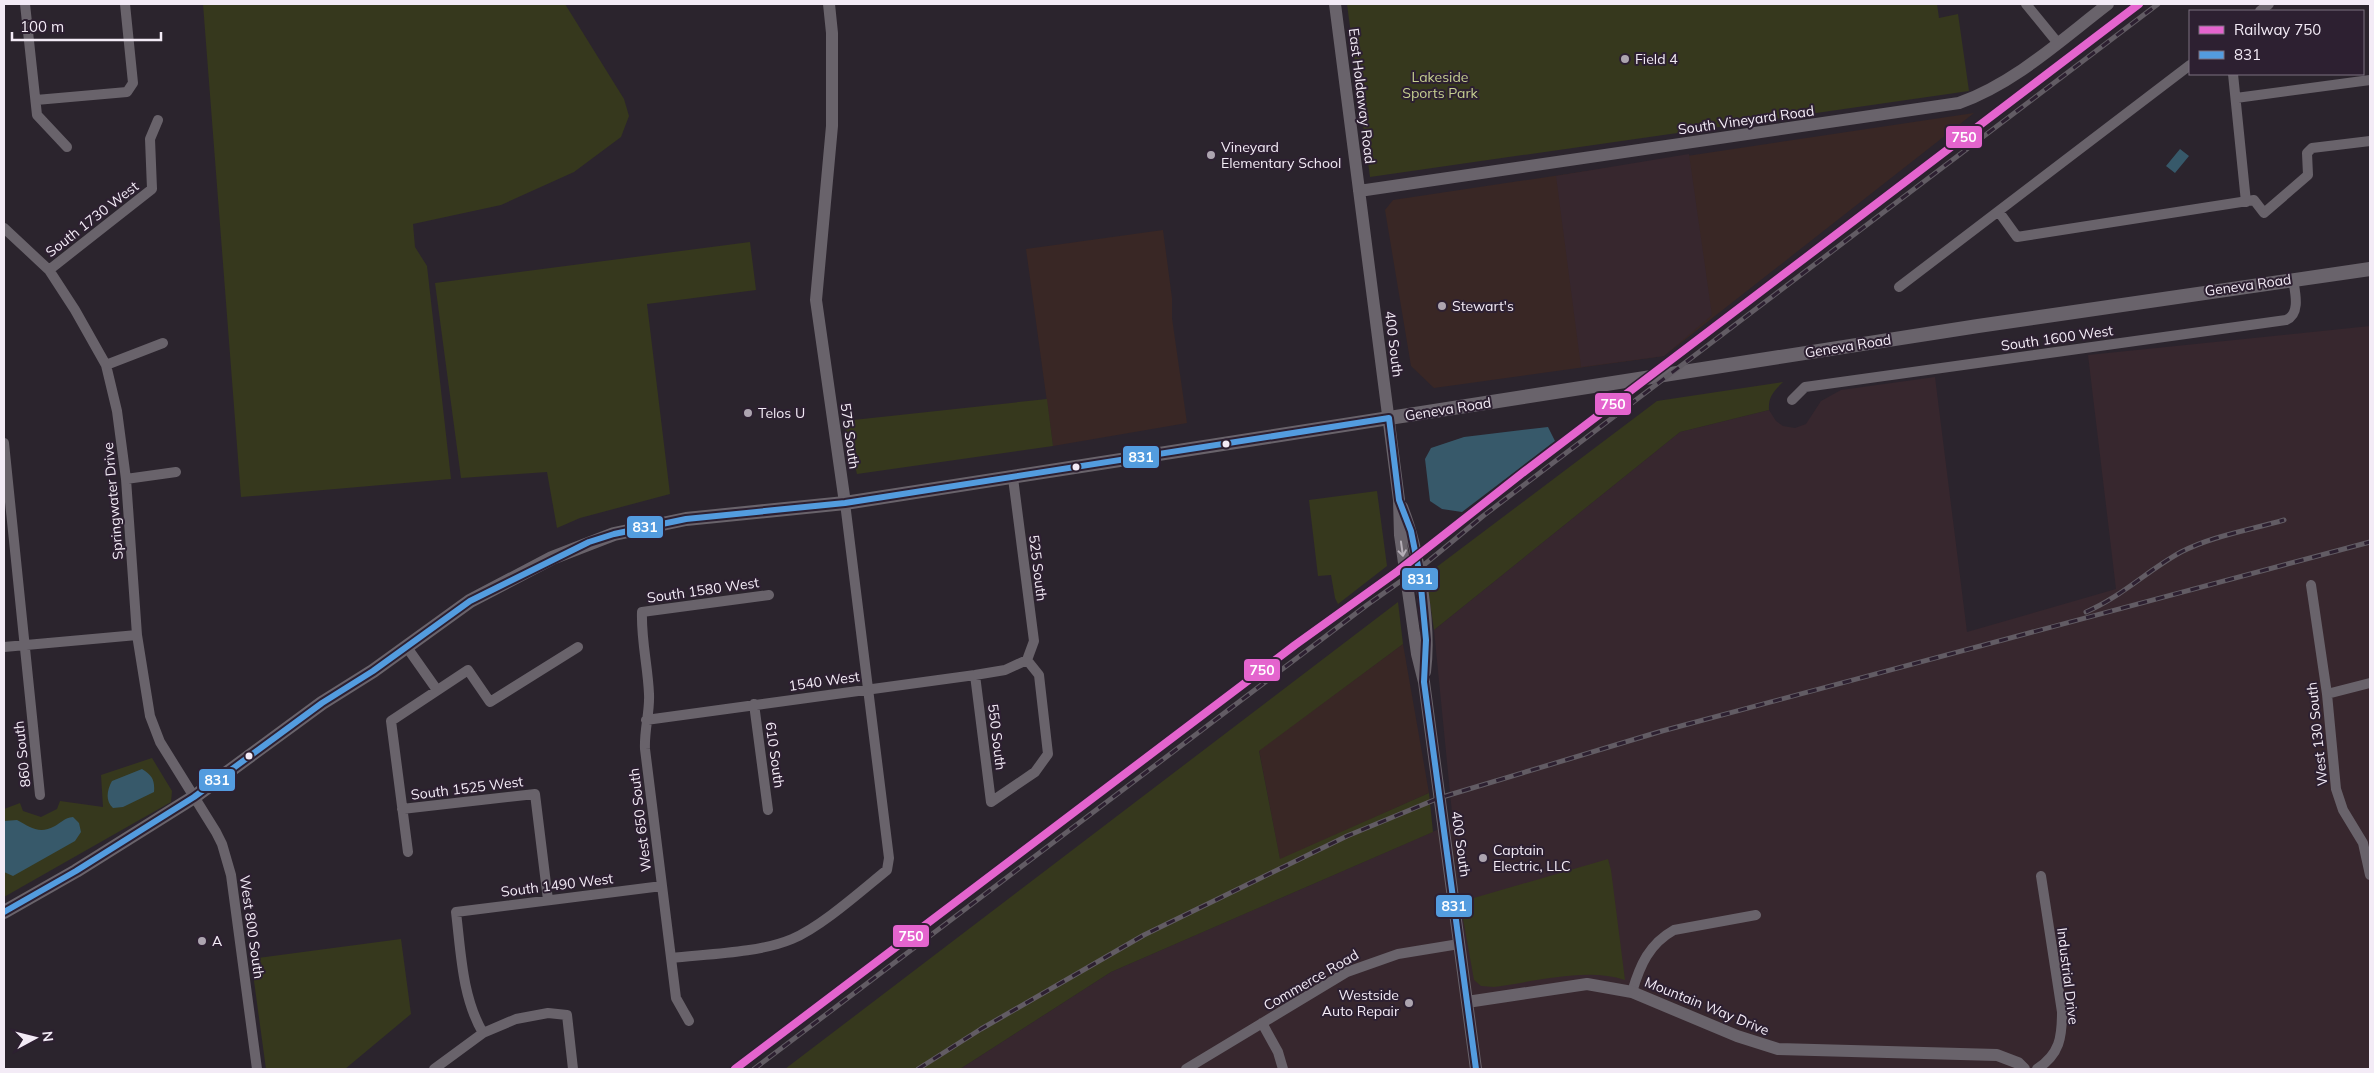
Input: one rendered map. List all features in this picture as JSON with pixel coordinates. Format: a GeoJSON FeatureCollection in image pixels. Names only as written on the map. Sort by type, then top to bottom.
{"type":"FeatureCollection","features":[{"type":"Feature","properties":{"kind":"main road","name":"Geneva Road"},"geometry":{"type":"LineString","coordinates":[[4,912],[76,871],[194,796],[322,703],[492,588],[552,558],[614,534],[686,519],[845,503],[1013,478],[1978,326],[2370,269]]}},
{"type":"Feature","properties":{"kind":"street"},"geometry":{"type":"LineString","coordinates":[[25,4],[37,115],[67,147]]}},
{"type":"Feature","properties":{"kind":"street"},"geometry":{"type":"LineString","coordinates":[[36,100],[126,92],[133,83],[125,4]]}},
{"type":"Feature","properties":{"kind":"street","name":"575 South"},"geometry":{"type":"LineString","coordinates":[[671,958],[772,946],[793,939],[811,928],[887,870],[889,858],[845,503],[816,300],[832,126],[832,33],[830,4]]}},
{"type":"Feature","properties":{"kind":"street","name":"East Holdaway Road"},"geometry":{"type":"LineString","coordinates":[[1335,4],[1359,192]]}},
{"type":"Feature","properties":{"kind":"street"},"geometry":{"type":"LineString","coordinates":[[2026,4],[2057,42]]}},
{"type":"Feature","properties":{"kind":"street","name":"South Vineyard Road"},"geometry":{"type":"LineString","coordinates":[[1359,192],[1958,103],[1980,96],[2010,78],[2108,4]]}},
{"type":"Feature","properties":{"kind":"street"},"geometry":{"type":"LineString","coordinates":[[1899,287],[2189,66]]}},
{"type":"Feature","properties":{"kind":"street"},"geometry":{"type":"LineString","coordinates":[[2233,75],[2246,202]]}},
{"type":"Feature","properties":{"kind":"street"},"geometry":{"type":"LineString","coordinates":[[2236,98],[2370,80]]}},
{"type":"Feature","properties":{"kind":"street","name":"South 1730 West"},"geometry":{"type":"LineString","coordinates":[[48,270],[152,190],[150,139],[158,120]]}},
{"type":"Feature","properties":{"kind":"street"},"geometry":{"type":"LineString","coordinates":[[1999,212],[2017,237],[2254,200],[2264,213],[2308,175],[2307,153],[2312,148],[2370,141]]}},
{"type":"Feature","properties":{"kind":"street","name":"400 South"},"geometry":{"type":"LineString","coordinates":[[1359,192],[1399,500],[1400,535],[1417,654],[1424,682],[1476,1069]]}},
{"type":"Feature","properties":{"kind":"street","name":"Springwater Drive"},"geometry":{"type":"LineString","coordinates":[[4,228],[48,270],[75,310],[106,365],[118,411],[126,479],[137,635],[150,716],[160,742],[194,796]]}},
{"type":"Feature","properties":{"kind":"street","name":"South 1600 West"},"geometry":{"type":"LineString","coordinates":[[1792,400],[1805,387],[2286,320],[2294,314],[2296,304],[2293,279]]}},
{"type":"Feature","properties":{"kind":"street"},"geometry":{"type":"LineString","coordinates":[[106,365],[163,343]]}},
{"type":"Feature","properties":{"kind":"street","name":"860 South"},"geometry":{"type":"LineString","coordinates":[[4,442],[8,529],[24,645],[40,795]]}},
{"type":"Feature","properties":{"kind":"street"},"geometry":{"type":"LineString","coordinates":[[126,479],[176,472]]}},
{"type":"Feature","properties":{"kind":"street","name":"525 South"},"geometry":{"type":"LineString","coordinates":[[1013,478],[1034,641],[1027,660]]}},
{"type":"Feature","properties":{"kind":"street","name":"West 130 South"},"geometry":{"type":"LineString","coordinates":[[2311,585],[2327,694],[2336,789],[2343,810],[2363,843],[2370,875]]}},
{"type":"Feature","properties":{"kind":"street","name":"South 1580 West"},"geometry":{"type":"LineString","coordinates":[[642,612],[769,595]]}},
{"type":"Feature","properties":{"kind":"street","name":"West 650 South"},"geometry":{"type":"LineString","coordinates":[[642,612],[649,696],[645,749],[676,998],[689,1021]]}},
{"type":"Feature","properties":{"kind":"street"},"geometry":{"type":"LineString","coordinates":[[4,647],[137,635]]}},
{"type":"Feature","properties":{"kind":"street"},"geometry":{"type":"LineString","coordinates":[[406,646],[437,690]]}},
{"type":"Feature","properties":{"kind":"street"},"geometry":{"type":"LineString","coordinates":[[408,852],[391,721],[468,670],[490,702],[578,647]]}},
{"type":"Feature","properties":{"kind":"street","name":"1540 West"},"geometry":{"type":"LineString","coordinates":[[646,720],[867,688],[975,675],[1005,670],[1027,660]]}},
{"type":"Feature","properties":{"kind":"street","name":"550 South"},"geometry":{"type":"LineString","coordinates":[[975,675],[991,802],[1035,772],[1048,754],[1039,674],[1027,660]]}},
{"type":"Feature","properties":{"kind":"street"},"geometry":{"type":"LineString","coordinates":[[2327,694],[2370,683]]}},
{"type":"Feature","properties":{"kind":"street","name":"610 South"},"geometry":{"type":"LineString","coordinates":[[754,704],[768,810]]}},
{"type":"Feature","properties":{"kind":"street","name":"South 1525 West"},"geometry":{"type":"LineString","coordinates":[[402,809],[535,794],[548,900]]}},
{"type":"Feature","properties":{"kind":"street","name":"West 800 South"},"geometry":{"type":"LineString","coordinates":[[194,796],[222,844],[232,875],[257,1069]]}},
{"type":"Feature","properties":{"kind":"street","name":"Industrial Drive"},"geometry":{"type":"LineString","coordinates":[[2037,1069],[2047,1063],[2056,1052],[2062,1032],[2062,1012],[2041,876]]}},
{"type":"Feature","properties":{"kind":"street","name":"South 1490 West"},"geometry":{"type":"LineString","coordinates":[[483,1033],[475,1020],[465,984],[456,912],[662,886]]}},
{"type":"Feature","properties":{"kind":"street"},"geometry":{"type":"LineString","coordinates":[[1632,992],[1644,959],[1652,946],[1662,937],[1674,930],[1756,915]]}},
{"type":"Feature","properties":{"kind":"street","name":"Commerce Road"},"geometry":{"type":"LineString","coordinates":[[1186,1069],[1348,972],[1368,963],[1398,954],[1460,944]]}},
{"type":"Feature","properties":{"kind":"street","name":"Mountain Way Drive"},"geometry":{"type":"LineString","coordinates":[[1467,1002],[1587,984],[1632,992],[1736,1036],[1778,1049],[1997,1055],[2018,1063],[2024,1069]]}},
{"type":"Feature","properties":{"kind":"street"},"geometry":{"type":"LineString","coordinates":[[434,1069],[483,1033],[516,1019],[548,1012],[568,1015],[573,1069]]}},
{"type":"Feature","properties":{"kind":"street"},"geometry":{"type":"LineString","coordinates":[[1262,1024],[1278,1052],[1283,1069]]}},
{"type":"Feature","properties":{"kind":"shaded area"},"geometry":{"type":"Polygon","coordinates":[[[1974,113],[1664,356],[1434,388],[1411,366],[1385,210],[1393,200],[1974,113]]]}},
{"type":"Feature","properties":{"kind":"shaded area"},"geometry":{"type":"Polygon","coordinates":[[[1689,154],[1712,315],[1664,356],[1581,367],[1556,176],[1689,154]]]}},
{"type":"Feature","properties":{"kind":"shaded area"},"geometry":{"type":"Polygon","coordinates":[[[1163,230],[1172,298],[1172,318],[1187,423],[1053,446],[1026,249],[1163,230]]]}},
{"type":"Feature","properties":{"kind":"shaded area"},"geometry":{"type":"Polygon","coordinates":[[[2370,326],[2370,1069],[960,1069],[1111,972],[1453,823],[1434,630],[1680,432],[1769,410],[1776,421],[1783,426],[1795,428],[1806,424],[1821,401],[1841,390],[1935,377],[1967,632],[2116,589],[2088,355],[2370,326]]]}},
{"type":"Feature","properties":{"kind":"shaded area"},"geometry":{"type":"Polygon","coordinates":[[[1403,644],[1429,793],[1280,860],[1259,750],[1403,644]]]}},
{"type":"Feature","properties":{"kind":"green space"},"geometry":{"type":"Polygon","coordinates":[[[203,4],[565,4],[624,99],[629,116],[621,137],[574,172],[501,205],[413,224],[415,247],[427,266],[451,479],[241,497],[203,4]]]}},
{"type":"Feature","properties":{"kind":"green space","name":"Lakeside Sports Park"},"geometry":{"type":"Polygon","coordinates":[[[1347,4],[1937,4],[1939,18],[1958,14],[1969,91],[1370,177],[1347,4]]]}},
{"type":"Feature","properties":{"kind":"green space"},"geometry":{"type":"Polygon","coordinates":[[[750,242],[756,290],[647,304],[670,494],[580,518],[557,528],[547,472],[461,478],[435,283],[750,242]]]}},
{"type":"Feature","properties":{"kind":"green space"},"geometry":{"type":"Polygon","coordinates":[[[1783,382],[1772,394],[1769,410],[1680,432],[1434,630],[1426,575],[1657,401],[1783,382]]]}},
{"type":"Feature","properties":{"kind":"green space"},"geometry":{"type":"Polygon","coordinates":[[[1047,399],[1053,446],[857,474],[844,421],[1047,399]]]}},
{"type":"Feature","properties":{"kind":"green space"},"geometry":{"type":"Polygon","coordinates":[[[1377,491],[1387,566],[1338,604],[1335,598],[1331,575],[1318,576],[1309,500],[1377,491]]]}},
{"type":"Feature","properties":{"kind":"green space"},"geometry":{"type":"Polygon","coordinates":[[[1398,602],[1403,644],[1259,751],[1280,859],[1429,793],[1433,832],[1111,972],[960,1069],[785,1069],[1398,602]]]}},
{"type":"Feature","properties":{"kind":"green space"},"geometry":{"type":"Polygon","coordinates":[[[152,758],[172,791],[171,802],[4,897],[4,809],[20,803],[23,811],[41,817],[57,809],[60,801],[103,807],[101,775],[152,758]]]}},
{"type":"Feature","properties":{"kind":"green space"},"geometry":{"type":"Polygon","coordinates":[[[1608,859],[1625,980],[1610,976],[1577,975],[1494,987],[1481,986],[1474,980],[1460,902],[1608,859]]]}},
{"type":"Feature","properties":{"kind":"green space"},"geometry":{"type":"Polygon","coordinates":[[[401,939],[411,1014],[345,1069],[266,1069],[251,959],[401,939]]]}},
{"type":"Feature","properties":{"kind":"water"},"geometry":{"type":"Polygon","coordinates":[[[2180,149],[2189,156],[2175,173],[2166,166],[2180,149]]]}},
{"type":"Feature","properties":{"kind":"water"},"geometry":{"type":"Polygon","coordinates":[[[1548,427],[1555,441],[1462,512],[1442,509],[1430,501],[1425,459],[1431,448],[1464,437],[1548,427]]]}},
{"type":"Feature","properties":{"kind":"water"},"geometry":{"type":"Polygon","coordinates":[[[142,769],[152,778],[154,792],[123,807],[113,808],[110,805],[108,795],[112,781],[142,769]]]}},
{"type":"Feature","properties":{"kind":"water"},"geometry":{"type":"Polygon","coordinates":[[[73,817],[79,823],[81,832],[75,841],[13,876],[4,872],[4,821],[17,820],[35,829],[44,830],[73,817]]]}},
{"type":"Feature","properties":{"kind":"railway"},"geometry":{"type":"LineString","coordinates":[[754,1069],[1367,605],[1425,564],[1483,516],[2158,4]]}},
{"type":"Feature","properties":{"kind":"railway"},"geometry":{"type":"LineString","coordinates":[[2086,612],[2111,599],[2169,559],[2193,546],[2218,537],[2284,520]]}},
{"type":"Feature","properties":{"kind":"railway"},"geometry":{"type":"LineString","coordinates":[[918,1069],[981,1029],[1144,935],[1347,836],[1439,798],[1662,731],[2370,542]]}},
{"type":"Feature","properties":{"kind":"rail line","name":"750"},"geometry":{"type":"LineString","coordinates":[[735,1069],[1295,645],[1398,571],[1525,471],[2139,4]]}},
{"type":"Feature","properties":{"kind":"transit line","name":"831"},"geometry":{"type":"LineString","coordinates":[[1389,418],[1399,500],[1411,531],[1420,576],[1426,640],[1424,682],[1476,1069]]}},
{"type":"Feature","properties":{"kind":"transit line","name":"831"},"geometry":{"type":"LineString","coordinates":[[4,912],[76,871],[194,797],[322,703],[373,671],[470,601],[589,542],[614,534],[686,519],[845,503],[1389,418]]}},
{"type":"Feature","properties":{"kind":"place","name":"Field 4"},"geometry":{"type":"Point","coordinates":[1625,59]}},
{"type":"Feature","properties":{"kind":"place","name":"Vineyard Elementary School"},"geometry":{"type":"Point","coordinates":[1211,155]}},
{"type":"Feature","properties":{"kind":"place","name":"Stewart's"},"geometry":{"type":"Point","coordinates":[1442,306]}},
{"type":"Feature","properties":{"kind":"place","name":"Telos U"},"geometry":{"type":"Point","coordinates":[748,413]}},
{"type":"Feature","properties":{"kind":"place","name":"Captain Electric, LLC"},"geometry":{"type":"Point","coordinates":[1483,858]}},
{"type":"Feature","properties":{"kind":"place","name":"A"},"geometry":{"type":"Point","coordinates":[202,941]}},
{"type":"Feature","properties":{"kind":"place","name":"Westside Auto Repair"},"geometry":{"type":"Point","coordinates":[1409,1003]}}]}
